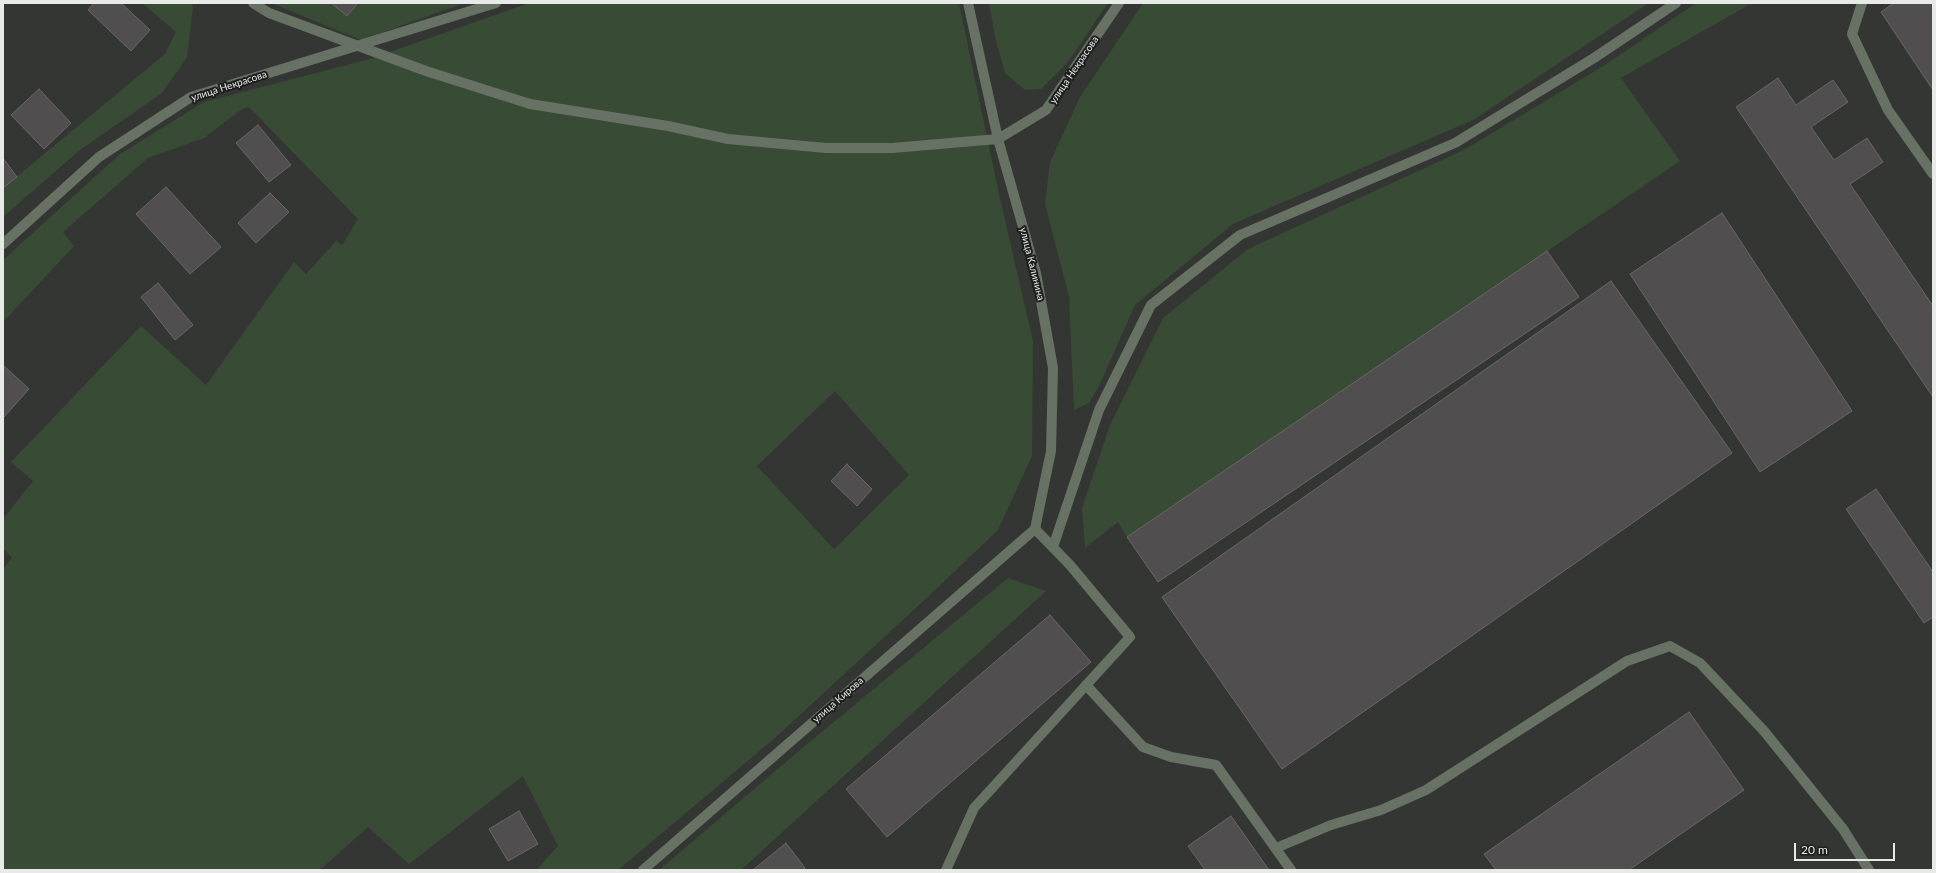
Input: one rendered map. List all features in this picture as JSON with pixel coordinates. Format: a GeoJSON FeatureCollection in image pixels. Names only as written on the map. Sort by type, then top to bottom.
{"type":"FeatureCollection","features":[{"type":"Feature","properties":{"kind":"street"},"geometry":{"type":"LineString","coordinates":[[254,3],[269,13],[426,71],[530,104],[668,126],[728,139],[826,148],[892,148],[998,139]]}},
{"type":"Feature","properties":{"kind":"street","name":"улица Некрасова"},"geometry":{"type":"LineString","coordinates":[[3,244],[99,157],[191,97],[496,3]]}},
{"type":"Feature","properties":{"kind":"street","name":"улица Калинина"},"geometry":{"type":"LineString","coordinates":[[968,3],[998,139],[1036,273],[1053,368],[1051,451],[1035,530]]}},
{"type":"Feature","properties":{"kind":"street","name":"улица Некрасова"},"geometry":{"type":"LineString","coordinates":[[998,139],[1046,110],[1119,3]]}},
{"type":"Feature","properties":{"kind":"street"},"geometry":{"type":"LineString","coordinates":[[1053,547],[1099,410],[1151,305],[1240,234],[1455,143],[1594,58],[1676,3]]}},
{"type":"Feature","properties":{"kind":"street"},"geometry":{"type":"LineString","coordinates":[[1862,3],[1852,34],[1888,110],[1933,174]]}},
{"type":"Feature","properties":{"kind":"street"},"geometry":{"type":"LineString","coordinates":[[946,870],[974,808],[1130,637],[1070,564],[1035,530]]}},
{"type":"Feature","properties":{"kind":"street","name":"улица Кирова"},"geometry":{"type":"LineString","coordinates":[[643,870],[1035,530]]}},
{"type":"Feature","properties":{"kind":"street"},"geometry":{"type":"LineString","coordinates":[[1276,848],[1331,825],[1381,810],[1426,790],[1627,661],[1670,646],[1700,663],[1764,731],[1843,829],[1869,870]]}},
{"type":"Feature","properties":{"kind":"street"},"geometry":{"type":"LineString","coordinates":[[1086,685],[1143,748],[1171,757],[1216,765],[1291,870]]}},
{"type":"Feature","properties":{"kind":"green space"},"geometry":{"type":"Polygon","coordinates":[[[142,3],[192,3],[193,7],[187,57],[162,93],[80,150],[3,217],[3,188],[165,54],[176,32],[142,3]]]}},
{"type":"Feature","properties":{"kind":"green space"},"geometry":{"type":"Polygon","coordinates":[[[271,3],[331,3],[347,16],[358,3],[465,3],[361,40],[271,3]]]}},
{"type":"Feature","properties":{"kind":"green space"},"geometry":{"type":"Polygon","coordinates":[[[529,3],[959,3],[999,194],[1033,341],[1032,456],[998,530],[775,738],[618,870],[536,870],[558,846],[523,776],[409,864],[368,827],[320,870],[3,870],[3,568],[12,558],[3,548],[3,519],[33,481],[11,462],[141,326],[206,385],[294,262],[306,274],[336,241],[342,245],[358,219],[249,107],[242,109],[204,138],[148,158],[63,232],[74,246],[3,322],[3,260],[120,154],[204,102],[370,59],[529,3]],[[835,391],[757,466],[834,549],[909,475],[835,391]]]}},
{"type":"Feature","properties":{"kind":"green space"},"geometry":{"type":"Polygon","coordinates":[[[989,3],[1108,3],[1068,62],[1041,89],[1025,90],[1005,73],[995,37],[989,3]]]}},
{"type":"Feature","properties":{"kind":"green space"},"geometry":{"type":"Polygon","coordinates":[[[1143,3],[1649,3],[1475,119],[1233,224],[1135,305],[1100,384],[1089,403],[1074,410],[1069,297],[1045,204],[1050,162],[1080,97],[1143,3]]]}},
{"type":"Feature","properties":{"kind":"green space"},"geometry":{"type":"Polygon","coordinates":[[[1696,3],[1752,3],[1621,78],[1680,161],[1127,537],[1118,522],[1085,548],[1082,508],[1110,425],[1163,318],[1248,249],[1464,150],[1605,65],[1696,3]]]}},
{"type":"Feature","properties":{"kind":"green space"},"geometry":{"type":"Polygon","coordinates":[[[1008,578],[1046,591],[741,870],[659,870],[800,750],[1008,578]]]}},
{"type":"Feature","properties":{"kind":"building"},"geometry":{"type":"Polygon","coordinates":[[[94,3],[121,3],[150,30],[131,51],[88,10],[94,3]]]}},
{"type":"Feature","properties":{"kind":"building"},"geometry":{"type":"Polygon","coordinates":[[[331,3],[358,3],[347,16],[331,3]]]}},
{"type":"Feature","properties":{"kind":"building"},"geometry":{"type":"Polygon","coordinates":[[[1894,3],[1933,3],[1933,90],[1881,12],[1894,3]]]}},
{"type":"Feature","properties":{"kind":"building"},"geometry":{"type":"Polygon","coordinates":[[[1778,78],[1796,105],[1833,80],[1848,102],[1811,127],[1834,160],[1867,138],[1883,162],[1850,184],[1933,306],[1933,397],[1736,107],[1778,78]]]}},
{"type":"Feature","properties":{"kind":"building"},"geometry":{"type":"Polygon","coordinates":[[[39,89],[71,123],[44,149],[11,115],[39,89]]]}},
{"type":"Feature","properties":{"kind":"building"},"geometry":{"type":"Polygon","coordinates":[[[258,125],[291,165],[269,182],[236,143],[258,125]]]}},
{"type":"Feature","properties":{"kind":"building"},"geometry":{"type":"Polygon","coordinates":[[[3,158],[17,177],[3,188],[3,158]]]}},
{"type":"Feature","properties":{"kind":"building"},"geometry":{"type":"Polygon","coordinates":[[[166,187],[221,247],[190,274],[136,214],[166,187]]]}},
{"type":"Feature","properties":{"kind":"building"},"geometry":{"type":"Polygon","coordinates":[[[270,193],[289,212],[256,243],[238,223],[270,193]]]}},
{"type":"Feature","properties":{"kind":"building"},"geometry":{"type":"Polygon","coordinates":[[[1722,213],[1852,411],[1760,472],[1630,274],[1722,213]]]}},
{"type":"Feature","properties":{"kind":"building"},"geometry":{"type":"Polygon","coordinates":[[[1547,251],[1579,297],[1158,582],[1127,537],[1547,251]]]}},
{"type":"Feature","properties":{"kind":"building"},"geometry":{"type":"Polygon","coordinates":[[[1611,281],[1732,453],[1282,769],[1162,597],[1611,281]]]}},
{"type":"Feature","properties":{"kind":"building"},"geometry":{"type":"Polygon","coordinates":[[[158,283],[193,325],[175,340],[141,297],[158,283]]]}},
{"type":"Feature","properties":{"kind":"building"},"geometry":{"type":"Polygon","coordinates":[[[3,365],[29,389],[4,417],[3,416],[3,365]]]}},
{"type":"Feature","properties":{"kind":"building"},"geometry":{"type":"Polygon","coordinates":[[[847,464],[872,489],[857,506],[831,481],[847,464]]]}},
{"type":"Feature","properties":{"kind":"building"},"geometry":{"type":"Polygon","coordinates":[[[1876,489],[1933,572],[1933,617],[1924,623],[1846,509],[1876,489]]]}},
{"type":"Feature","properties":{"kind":"building"},"geometry":{"type":"Polygon","coordinates":[[[1050,615],[1091,662],[887,837],[846,789],[1050,615]]]}},
{"type":"Feature","properties":{"kind":"building"},"geometry":{"type":"Polygon","coordinates":[[[1689,712],[1744,790],[1629,870],[1496,870],[1484,854],[1689,712]]]}},
{"type":"Feature","properties":{"kind":"building"},"geometry":{"type":"Polygon","coordinates":[[[519,811],[538,844],[508,861],[489,829],[519,811]]]}},
{"type":"Feature","properties":{"kind":"building"},"geometry":{"type":"Polygon","coordinates":[[[1231,816],[1269,870],[1205,870],[1188,846],[1231,816]]]}},
{"type":"Feature","properties":{"kind":"building"},"geometry":{"type":"Polygon","coordinates":[[[786,843],[805,868],[802,870],[753,870],[786,843]]]}}]}
